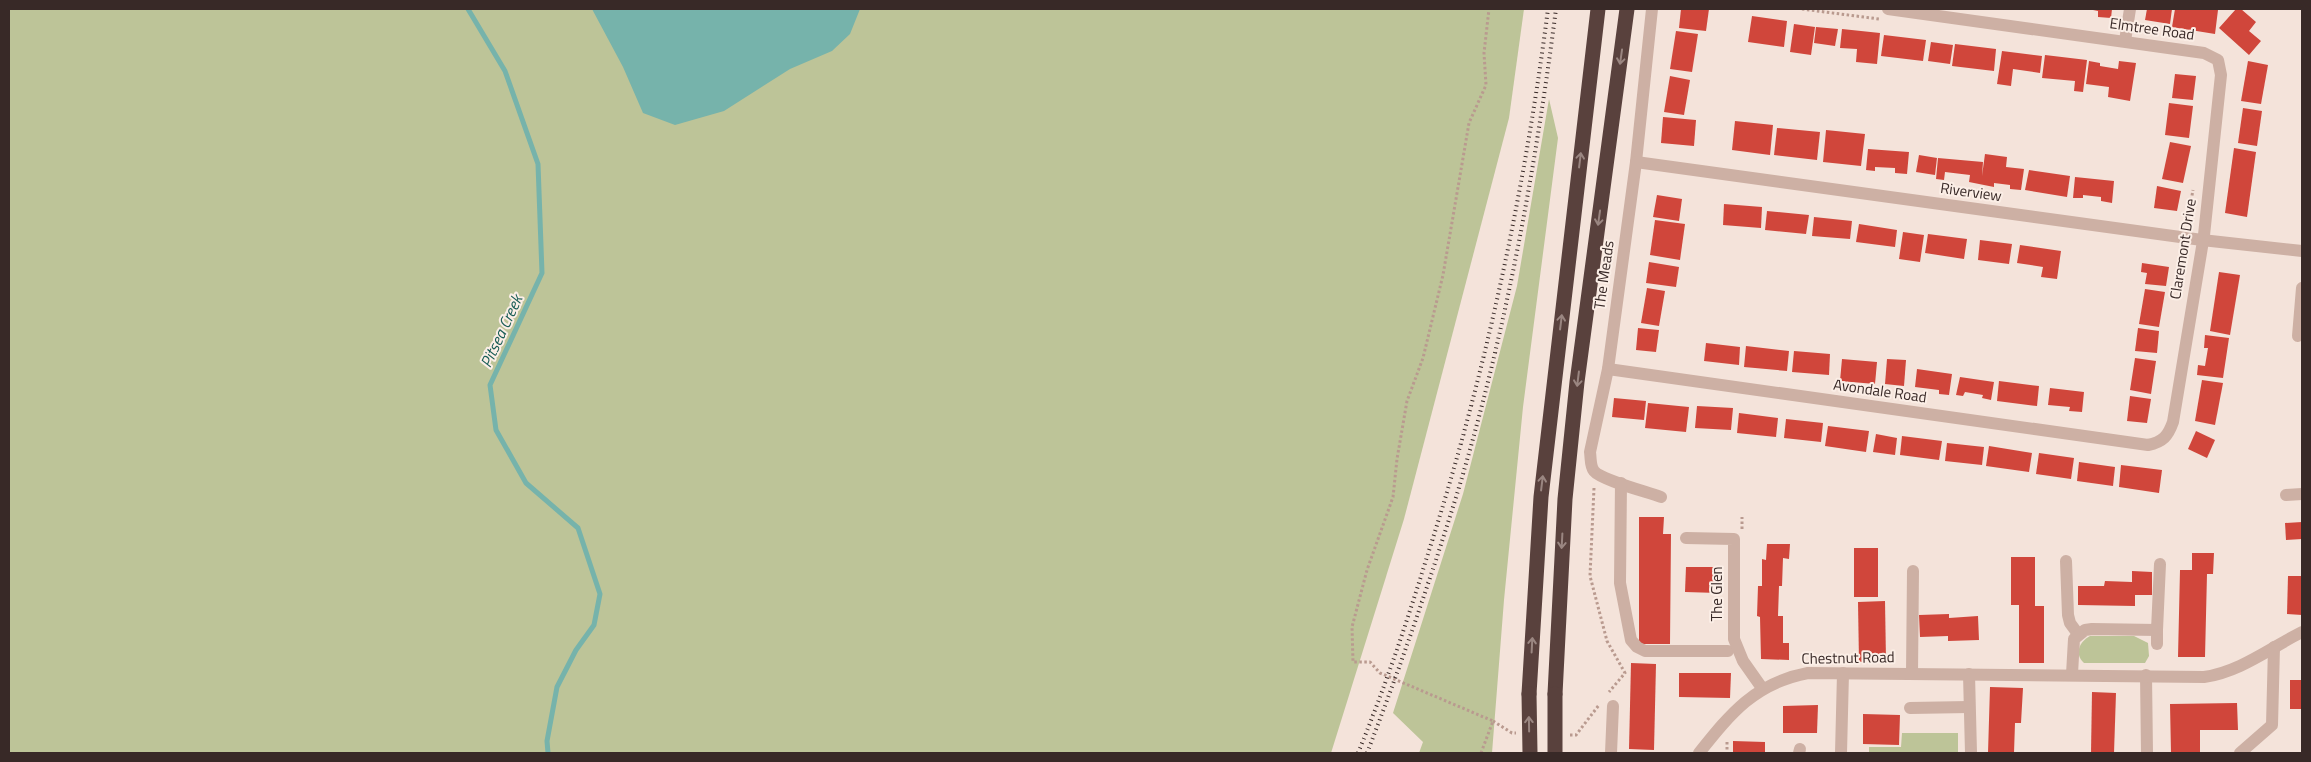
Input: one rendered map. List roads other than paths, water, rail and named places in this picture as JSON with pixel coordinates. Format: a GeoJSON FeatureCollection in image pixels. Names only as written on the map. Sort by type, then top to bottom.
{"type":"FeatureCollection","features":[{"type":"Feature","properties":{"kind":"highway"},"geometry":{"type":"LineString","coordinates":[[1530,753],[1529,694],[1541,497],[1598,9]]}},
{"type":"Feature","properties":{"kind":"highway"},"geometry":{"type":"LineString","coordinates":[[1555,753],[1555,694],[1565,499],[1577,382],[1627,9]]}},
{"type":"Feature","properties":{"kind":"street","name":"The Meads"},"geometry":{"type":"LineString","coordinates":[[1622,483],[1595,472],[1591,465],[1590,452],[1608,368],[1636,162],[1652,9]]}},
{"type":"Feature","properties":{"kind":"street"},"geometry":{"type":"LineString","coordinates":[[2125,41],[2130,9]]}},
{"type":"Feature","properties":{"kind":"street","name":"Elmtree Road"},"geometry":{"type":"LineString","coordinates":[[1888,15],[2125,41],[2204,53]]}},
{"type":"Feature","properties":{"kind":"street","name":"Claremont Drive"},"geometry":{"type":"LineString","coordinates":[[2148,445],[2160,443],[2168,435],[2173,422],[2202,240],[2221,75],[2218,60],[2204,53]]}},
{"type":"Feature","properties":{"kind":"street","name":"Riverview"},"geometry":{"type":"LineString","coordinates":[[1636,162],[2202,240],[2302,251]]}},
{"type":"Feature","properties":{"kind":"street"},"geometry":{"type":"LineString","coordinates":[[2298,336],[2302,288]]}},
{"type":"Feature","properties":{"kind":"street","name":"Avondale Road"},"geometry":{"type":"LineString","coordinates":[[1608,368],[2148,445]]}},
{"type":"Feature","properties":{"kind":"street"},"geometry":{"type":"LineString","coordinates":[[1661,497],[1622,483],[1620,583],[1631,640],[1636,647],[1645,651],[1728,651]]}},
{"type":"Feature","properties":{"kind":"street"},"geometry":{"type":"LineString","coordinates":[[2286,495],[2302,494]]}},
{"type":"Feature","properties":{"kind":"street","name":"The Glen"},"geometry":{"type":"LineString","coordinates":[[1686,538],[1734,540],[1734,639],[1743,661],[1762,688]]}},
{"type":"Feature","properties":{"kind":"street"},"geometry":{"type":"LineString","coordinates":[[2066,562],[2068,615],[2070,623],[2078,634]]}},
{"type":"Feature","properties":{"kind":"street"},"geometry":{"type":"LineString","coordinates":[[2157,644],[2160,564]]}},
{"type":"Feature","properties":{"kind":"street"},"geometry":{"type":"LineString","coordinates":[[1912,673],[1913,571]]}},
{"type":"Feature","properties":{"kind":"street"},"geometry":{"type":"LineString","coordinates":[[2072,674],[2072,646],[2078,634],[2092,629],[2157,630]]}},
{"type":"Feature","properties":{"kind":"street","name":"Chestnut Road"},"geometry":{"type":"LineString","coordinates":[[1699,753],[1728,718],[1748,698],[1762,688],[1808,673],[2072,674],[2204,677],[2220,675],[2238,668],[2302,632]]}},
{"type":"Feature","properties":{"kind":"street"},"geometry":{"type":"LineString","coordinates":[[2240,753],[2272,726],[2274,647]]}},
{"type":"Feature","properties":{"kind":"street"},"geometry":{"type":"LineString","coordinates":[[1841,753],[1843,673]]}},
{"type":"Feature","properties":{"kind":"street"},"geometry":{"type":"LineString","coordinates":[[1969,674],[1971,753]]}},
{"type":"Feature","properties":{"kind":"street"},"geometry":{"type":"LineString","coordinates":[[2146,675],[2147,753]]}},
{"type":"Feature","properties":{"kind":"street"},"geometry":{"type":"LineString","coordinates":[[1606,702],[1611,753]]}},
{"type":"Feature","properties":{"kind":"street"},"geometry":{"type":"LineString","coordinates":[[1910,708],[1969,707]]}},
{"type":"Feature","properties":{"kind":"water"},"geometry":{"type":"Polygon","coordinates":[[[592,9],[860,9],[850,34],[832,51],[790,69],[724,111],[675,125],[643,113],[623,67],[592,9]]]}},
{"type":"Feature","properties":{"kind":"waterway","name":"Pitsea Creek"},"geometry":{"type":"LineString","coordinates":[[468,9],[505,71],[538,164],[542,273],[490,385],[496,430],[526,483],[578,528],[600,594],[594,625],[576,650],[557,687],[547,741],[548,753]]}},
{"type":"Feature","properties":{"kind":"railway"},"geometry":{"type":"LineString","coordinates":[[1358,753],[1403,633],[1447,492],[1484,356],[1500,287],[1527,149],[1548,9]]}},
{"type":"Feature","properties":{"kind":"railway"},"geometry":{"type":"LineString","coordinates":[[1367,753],[1403,657],[1436,559],[1457,494],[1490,374],[1517,253],[1548,70],[1556,9]]}}]}
